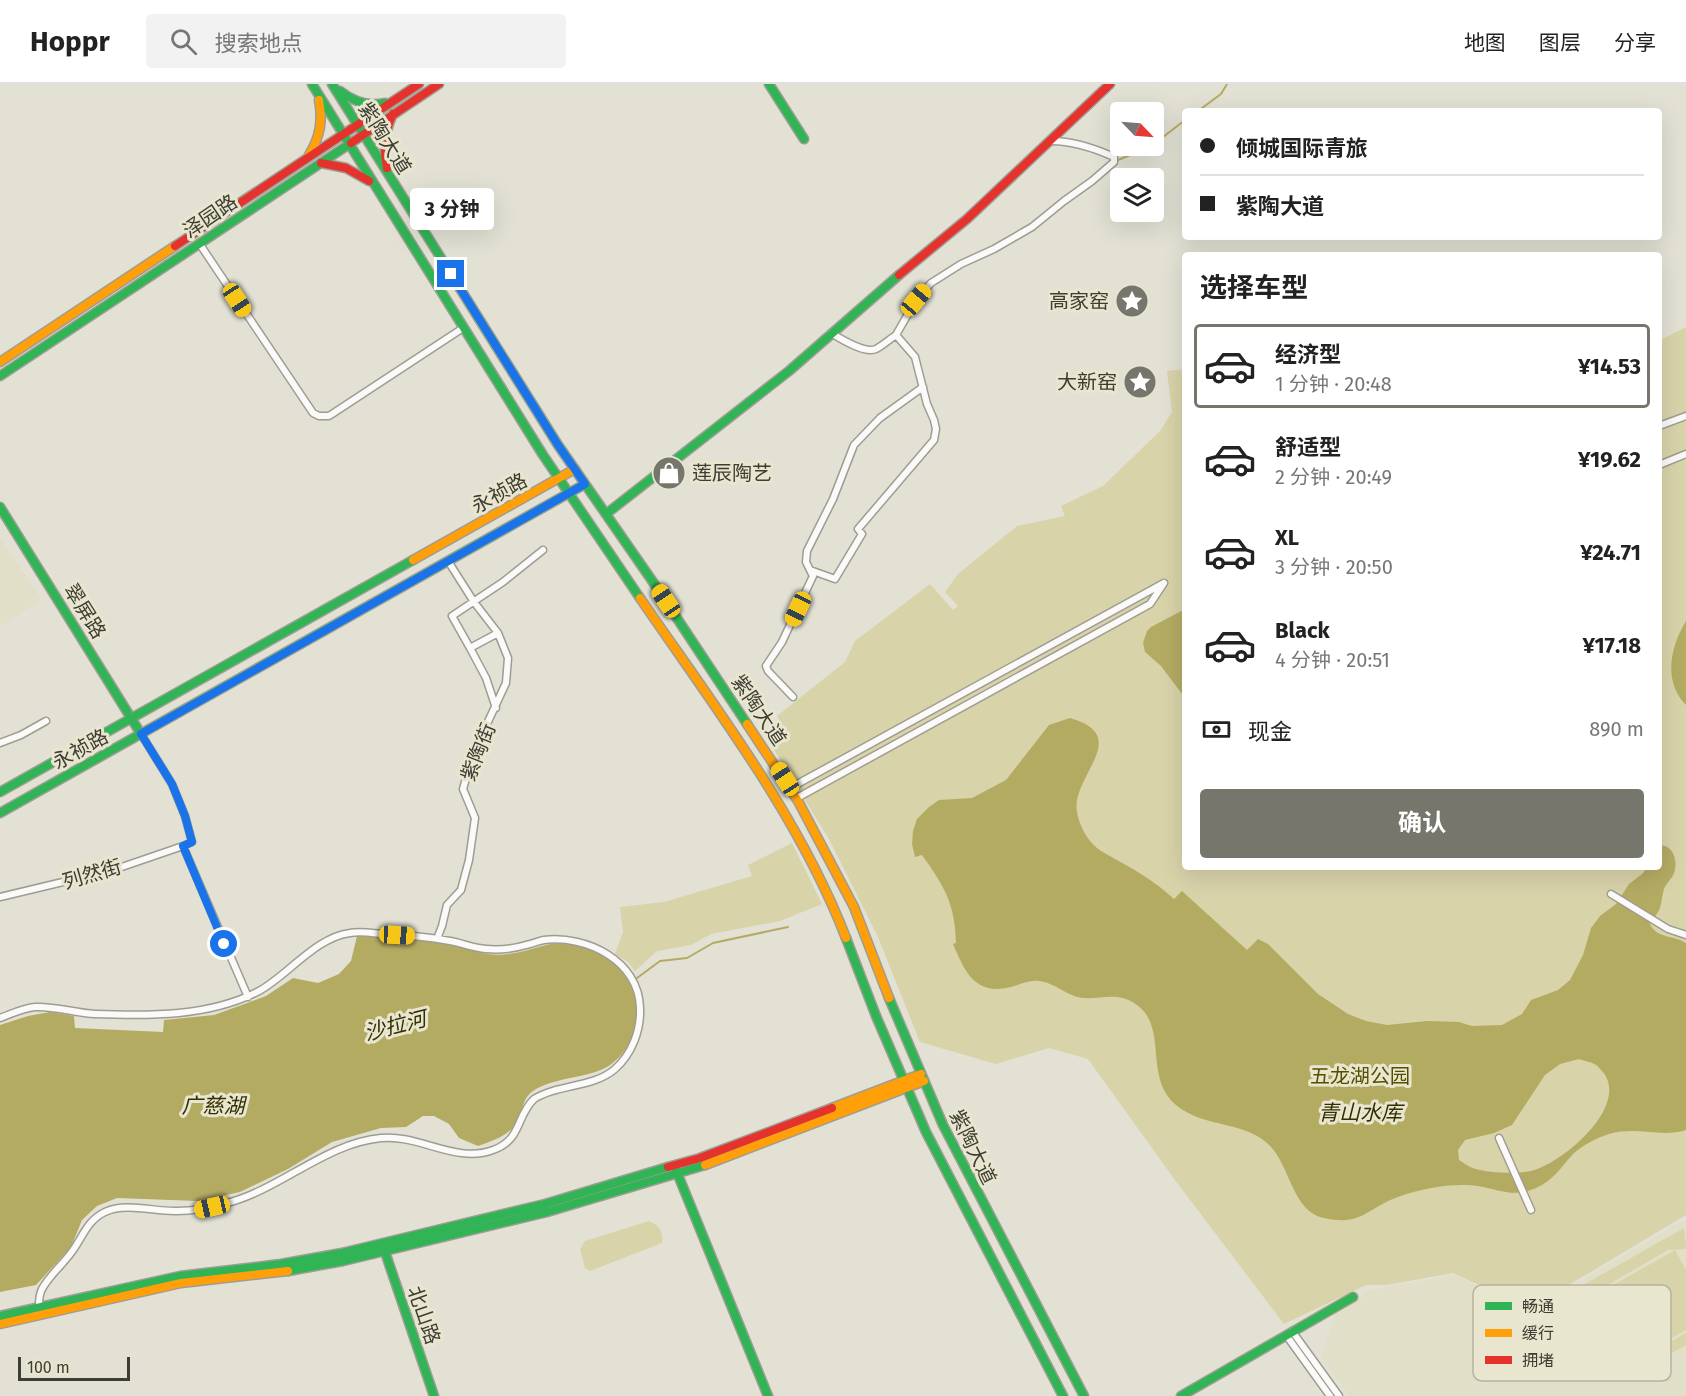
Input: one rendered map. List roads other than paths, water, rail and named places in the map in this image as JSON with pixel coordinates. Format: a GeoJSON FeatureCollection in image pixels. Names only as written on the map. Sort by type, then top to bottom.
{"type":"FeatureCollection","features":[{"type":"Feature","properties":{"kind":"main road","name":"紫陶大道"},"geometry":{"type":"LineString","coordinates":[[312,84],[559,478],[756,768],[794,830],[837,914],[876,1016],[951,1183],[1063,1396]]}},
{"type":"Feature","properties":{"kind":"main road","name":"紫陶大道"},"geometry":{"type":"LineString","coordinates":[[332,84],[575,469],[797,798],[854,907],[893,1009],[963,1166],[1084,1396]]}},
{"type":"Feature","properties":{"kind":"main road"},"geometry":{"type":"LineString","coordinates":[[332,84],[346,96],[362,104],[392,102]]}},
{"type":"Feature","properties":{"kind":"main road","name":"泽园路"},"geometry":{"type":"LineString","coordinates":[[0,362],[419,84]]}},
{"type":"Feature","properties":{"kind":"main road","name":"泽园路"},"geometry":{"type":"LineString","coordinates":[[0,376],[439,84]]}},
{"type":"Feature","properties":{"kind":"main road"},"geometry":{"type":"LineString","coordinates":[[769,84],[804,139]]}},
{"type":"Feature","properties":{"kind":"main road"},"geometry":{"type":"LineString","coordinates":[[606,514],[789,371],[881,289],[968,219],[1110,84]]}},
{"type":"Feature","properties":{"kind":"main road"},"geometry":{"type":"LineString","coordinates":[[306,159],[315,146],[321,130],[322,117],[318,93]]}},
{"type":"Feature","properties":{"kind":"main road"},"geometry":{"type":"LineString","coordinates":[[392,180],[384,149],[386,131],[394,113]]}},
{"type":"Feature","properties":{"kind":"main road"},"geometry":{"type":"LineString","coordinates":[[317,164],[329,163],[347,167],[376,188]]}},
{"type":"Feature","properties":{"kind":"main road","name":"永祯路"},"geometry":{"type":"LineString","coordinates":[[0,792],[575,469]]}},
{"type":"Feature","properties":{"kind":"main road","name":"永祯路"},"geometry":{"type":"LineString","coordinates":[[0,813],[585,484]]}},
{"type":"Feature","properties":{"kind":"main road","name":"翠屏路"},"geometry":{"type":"LineString","coordinates":[[0,507],[141,734]]}},
{"type":"Feature","properties":{"kind":"main road"},"geometry":{"type":"LineString","coordinates":[[0,1324],[181,1283],[282,1272],[384,1249],[676,1170],[923,1078]]}},
{"type":"Feature","properties":{"kind":"main road"},"geometry":{"type":"LineString","coordinates":[[676,1170],[768,1396]]}},
{"type":"Feature","properties":{"kind":"main road"},"geometry":{"type":"LineString","coordinates":[[0,1316],[180,1276],[384,1249]]}},
{"type":"Feature","properties":{"kind":"main road","name":"北山路"},"geometry":{"type":"LineString","coordinates":[[384,1249],[434,1396]]}},
{"type":"Feature","properties":{"kind":"main road"},"geometry":{"type":"LineString","coordinates":[[1181,1396],[1353,1297]]}},
{"type":"Feature","properties":{"kind":"street"},"geometry":{"type":"LineString","coordinates":[[831,333],[850,344],[870,350],[876,349],[896,335],[916,300],[931,283],[1032,226],[1099,176],[1114,162],[1114,157],[1070,141],[1051,141]]}},
{"type":"Feature","properties":{"kind":"street"},"geometry":{"type":"LineString","coordinates":[[199,243],[313,413],[320,416],[329,416],[463,328]]}},
{"type":"Feature","properties":{"kind":"street"},"geometry":{"type":"LineString","coordinates":[[810,570],[835,579],[862,534],[858,529],[934,440],[936,429],[934,420],[927,404],[914,354],[896,335]]}},
{"type":"Feature","properties":{"kind":"street"},"geometry":{"type":"LineString","coordinates":[[793,697],[766,666],[782,642],[813,576],[806,562],[807,551],[834,499],[854,445],[880,418],[923,387]]}},
{"type":"Feature","properties":{"kind":"street"},"geometry":{"type":"LineString","coordinates":[[1662,425],[1686,416]]}},
{"type":"Feature","properties":{"kind":"street"},"geometry":{"type":"LineString","coordinates":[[1662,464],[1686,454]]}},
{"type":"Feature","properties":{"kind":"street"},"geometry":{"type":"LineString","coordinates":[[496,708],[486,678],[452,616],[503,582],[543,550]]}},
{"type":"Feature","properties":{"kind":"street","name":"紫陶街"},"geometry":{"type":"LineString","coordinates":[[436,939],[442,926],[447,904],[461,890],[469,860],[475,818],[463,789],[473,754],[506,684],[508,658],[498,633],[474,602],[448,561]]}},
{"type":"Feature","properties":{"kind":"street"},"geometry":{"type":"LineString","coordinates":[[790,788],[1164,583],[1148,605],[797,798]]}},
{"type":"Feature","properties":{"kind":"street"},"geometry":{"type":"LineString","coordinates":[[470,648],[498,633]]}},
{"type":"Feature","properties":{"kind":"street"},"geometry":{"type":"LineString","coordinates":[[0,743],[21,735],[46,721]]}},
{"type":"Feature","properties":{"kind":"street"},"geometry":{"type":"LineString","coordinates":[[141,734],[172,784],[185,816],[192,842],[183,846],[248,997]]}},
{"type":"Feature","properties":{"kind":"street","name":"列然街"},"geometry":{"type":"LineString","coordinates":[[0,897],[113,870],[183,846]]}},
{"type":"Feature","properties":{"kind":"street"},"geometry":{"type":"LineString","coordinates":[[1611,894],[1668,928],[1686,935]]}},
{"type":"Feature","properties":{"kind":"street"},"geometry":{"type":"LineString","coordinates":[[0,1018],[28,1008],[43,1007],[94,1014],[176,1013],[215,1007],[248,997],[271,984],[310,952],[342,935],[358,933],[436,939],[474,947],[498,949],[523,946],[544,940],[573,942],[612,956],[624,966],[639,993],[638,1032],[628,1053],[619,1064],[602,1077],[534,1099],[527,1106],[514,1136],[504,1145],[485,1153],[467,1154],[394,1137],[381,1138],[339,1149],[270,1187],[228,1203],[196,1210],[166,1211],[129,1208],[106,1211],[89,1225],[71,1253],[43,1286],[39,1306]]}},
{"type":"Feature","properties":{"kind":"street"},"geometry":{"type":"LineString","coordinates":[[1499,1138],[1531,1210]]}},
{"type":"Feature","properties":{"kind":"street"},"geometry":{"type":"LineString","coordinates":[[1289,1333],[1330,1396]]}},
{"type":"Feature","properties":{"kind":"street"},"geometry":{"type":"LineString","coordinates":[[1289,1333],[1339,1396]]}},
{"type":"Feature","properties":{"kind":"water"},"geometry":{"type":"Polygon","coordinates":[[[1182,611],[1182,694],[1161,666],[1145,652],[1143,643],[1151,627],[1182,611]]]}},
{"type":"Feature","properties":{"kind":"water"},"geometry":{"type":"Polygon","coordinates":[[[1686,621],[1686,705],[1674,686],[1671,664],[1676,642],[1686,621]]]}},
{"type":"Feature","properties":{"kind":"water","name":"青山水库"},"geometry":{"type":"Polygon","coordinates":[[[1070,718],[1088,726],[1097,735],[1098,746],[1095,759],[1077,799],[1077,812],[1087,837],[1093,845],[1149,879],[1174,899],[1182,891],[1247,950],[1258,939],[1268,944],[1318,994],[1348,1014],[1366,1021],[1387,1025],[1427,1021],[1459,1022],[1472,1026],[1502,1025],[1522,1014],[1531,1000],[1558,990],[1570,980],[1583,955],[1591,928],[1600,916],[1616,904],[1629,884],[1645,870],[1662,870],[1662,846],[1668,848],[1674,854],[1675,868],[1664,889],[1660,908],[1650,924],[1657,932],[1686,943],[1686,1130],[1668,1133],[1629,1131],[1604,1136],[1590,1142],[1573,1154],[1547,1182],[1528,1191],[1514,1193],[1473,1185],[1447,1186],[1424,1189],[1400,1196],[1352,1219],[1335,1220],[1314,1214],[1305,1207],[1277,1156],[1261,1138],[1250,1132],[1187,1113],[1165,1093],[1149,1019],[1140,1008],[1121,998],[1078,997],[1038,981],[999,989],[988,988],[980,985],[967,972],[953,944],[956,943],[951,906],[922,855],[915,857],[912,844],[913,831],[917,819],[939,800],[972,798],[1006,780],[1049,725],[1070,718]],[[1579,1059],[1560,1064],[1545,1075],[1512,1125],[1494,1133],[1465,1140],[1458,1150],[1459,1160],[1472,1168],[1503,1173],[1531,1171],[1560,1157],[1589,1131],[1601,1116],[1608,1101],[1609,1086],[1603,1072],[1592,1063],[1579,1059]]]}},
{"type":"Feature","properties":{"kind":"water","name":"广慈湖"},"geometry":{"type":"Polygon","coordinates":[[[357,936],[435,942],[495,955],[558,944],[569,944],[591,950],[631,973],[639,1005],[633,1035],[618,1059],[603,1069],[549,1083],[533,1091],[525,1100],[516,1124],[496,1139],[478,1146],[459,1138],[449,1124],[434,1116],[423,1116],[406,1127],[381,1128],[332,1142],[288,1169],[240,1192],[198,1201],[117,1198],[97,1206],[82,1220],[71,1247],[36,1285],[0,1292],[0,1025],[50,1012],[74,1016],[75,1028],[163,1032],[164,1020],[214,1015],[266,996],[293,978],[318,983],[339,974],[351,961],[357,936]]]}},
{"type":"Feature","properties":{"kind":"waterway"},"geometry":{"type":"LineString","coordinates":[[1202,108],[1221,94],[1227,84]]}},
{"type":"Feature","properties":{"kind":"waterway"},"geometry":{"type":"LineString","coordinates":[[1164,136],[1182,122]]}},
{"type":"Feature","properties":{"kind":"waterway"},"geometry":{"type":"LineString","coordinates":[[1118,160],[1128,156]]}},
{"type":"Feature","properties":{"kind":"waterway","name":"沙拉河"},"geometry":{"type":"LineString","coordinates":[[633,981],[660,961],[687,958],[713,943],[788,927]]}},
{"type":"Feature","properties":{"kind":"place","name":"高家窑"},"geometry":{"type":"Point","coordinates":[1132,301]}},
{"type":"Feature","properties":{"kind":"place","name":"大新窑"},"geometry":{"type":"Point","coordinates":[1140,382]}},
{"type":"Feature","properties":{"kind":"place","name":"莲辰陶艺"},"geometry":{"type":"Point","coordinates":[669,473]}},
{"type":"Feature","properties":{"kind":"park label","name":"五龙湖公园"},"geometry":{"type":"Point","coordinates":[1360,1076]}}]}
